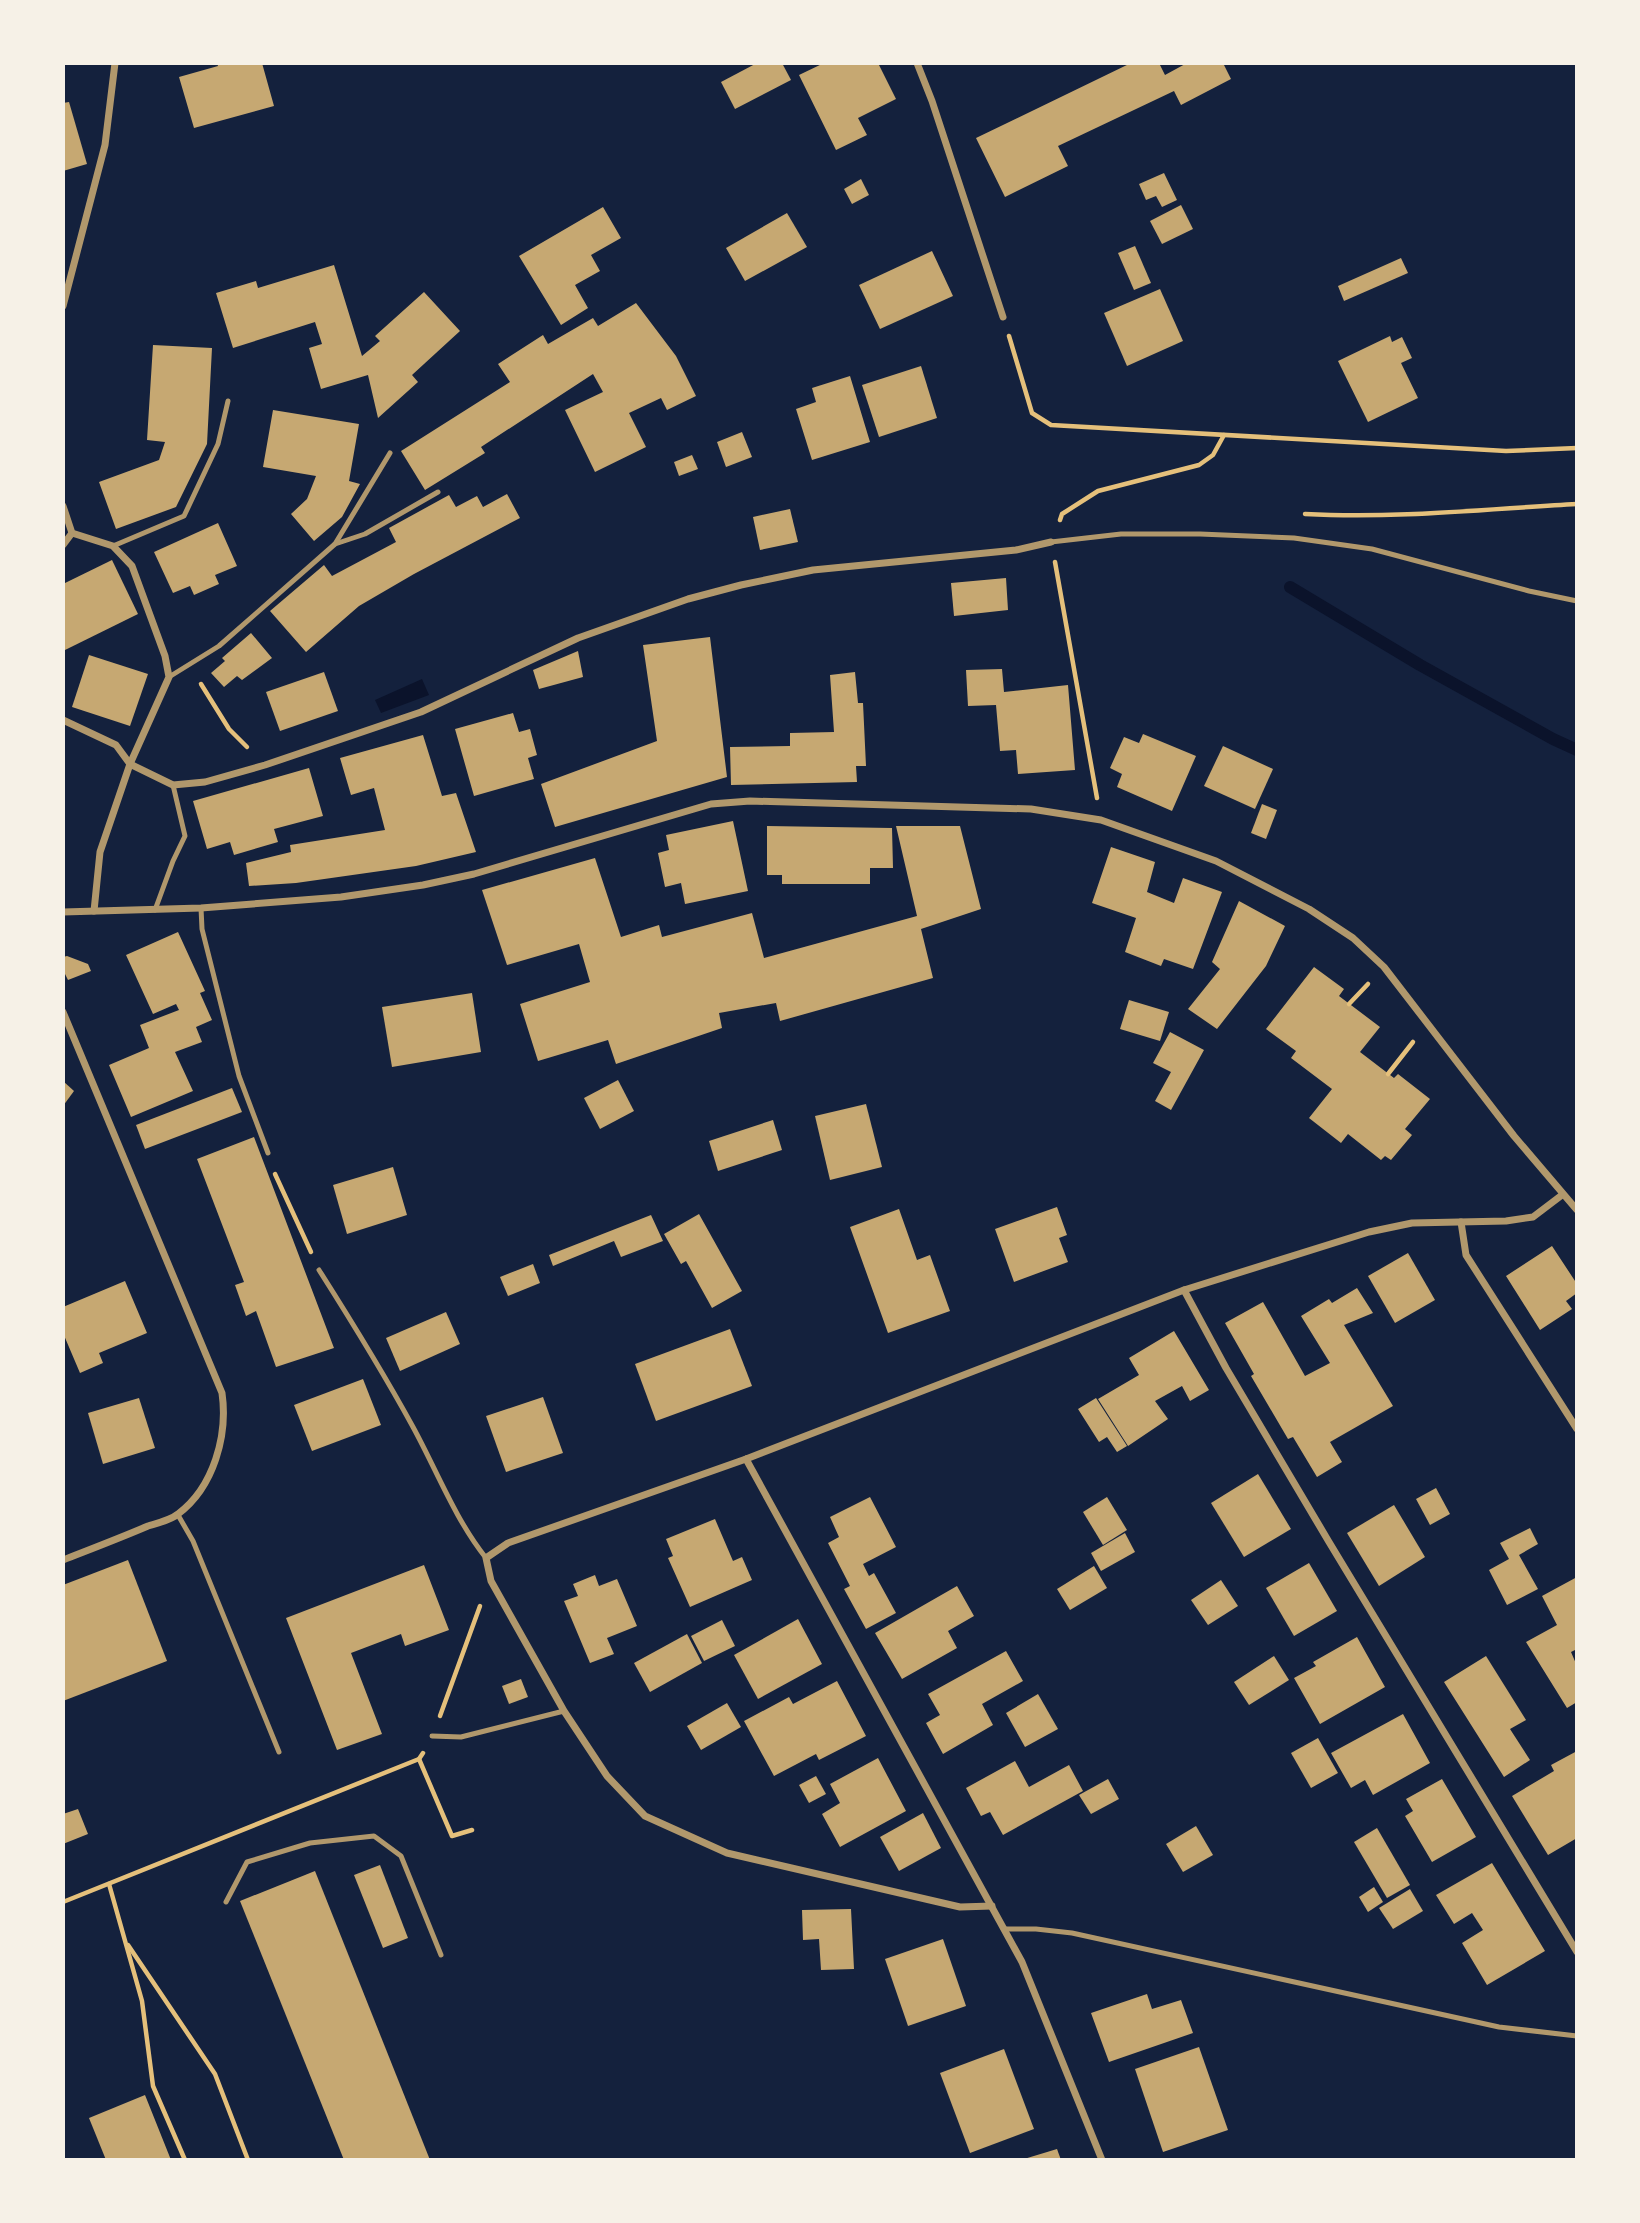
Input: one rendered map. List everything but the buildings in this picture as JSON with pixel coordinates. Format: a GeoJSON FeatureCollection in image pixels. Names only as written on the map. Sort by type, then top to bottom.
{"type":"FeatureCollection","features":[{"type":"Feature","properties":{"kind":"street"},"geometry":{"type":"LineString","coordinates":[[63,306],[105,145],[115,63]]}},
{"type":"Feature","properties":{"kind":"street"},"geometry":{"type":"LineString","coordinates":[[917,63],[937,114],[1003,317]]}},
{"type":"Feature","properties":{"kind":"street"},"geometry":{"type":"LineString","coordinates":[[63,506],[72,533]]}},
{"type":"Feature","properties":{"kind":"street"},"geometry":{"type":"LineString","coordinates":[[72,533],[113,546],[132,566],[166,656],[169,677],[130,765],[100,852],[94,911]]}},
{"type":"Feature","properties":{"kind":"street"},"geometry":{"type":"LineString","coordinates":[[63,545],[72,533]]}},
{"type":"Feature","properties":{"kind":"street"},"geometry":{"type":"LineString","coordinates":[[63,720],[116,745],[130,765],[173,785],[205,782],[265,765],[421,712],[578,638],[688,599],[813,570],[1016,550],[1051,542]]}},
{"type":"Feature","properties":{"kind":"street"},"geometry":{"type":"LineString","coordinates":[[63,912],[201,908],[341,897],[423,885],[474,874],[710,804],[750,801],[1031,809],[1101,820],[1216,861],[1309,909],[1353,938],[1384,967],[1514,1136],[1577,1210]]}},
{"type":"Feature","properties":{"kind":"street"},"geometry":{"type":"LineString","coordinates":[[63,1012],[222,1393],[225,1414],[215,1462],[203,1486],[178,1515],[63,1560]]}},
{"type":"Feature","properties":{"kind":"street"},"geometry":{"type":"LineString","coordinates":[[992,1906],[960,1907],[727,1853],[645,1816],[607,1776],[564,1711],[491,1581],[486,1558],[508,1543],[746,1459],[1184,1290],[1369,1232],[1412,1223],[1533,1217],[1562,1195]]}},
{"type":"Feature","properties":{"kind":"street"},"geometry":{"type":"LineString","coordinates":[[1461,1222],[1466,1255],[1577,1429]]}},
{"type":"Feature","properties":{"kind":"street"},"geometry":{"type":"LineString","coordinates":[[1184,1290],[1226,1368],[1329,1542],[1577,1952]]}},
{"type":"Feature","properties":{"kind":"street"},"geometry":{"type":"LineString","coordinates":[[746,1459],[1022,1962],[1102,2160]]}},
{"type":"Feature","properties":{"kind":"lane"},"geometry":{"type":"LineString","coordinates":[[113,546],[184,516],[218,443],[228,401]]}},
{"type":"Feature","properties":{"kind":"lane"},"geometry":{"type":"LineString","coordinates":[[169,677],[219,646],[335,544],[390,453]]}},
{"type":"Feature","properties":{"kind":"lane"},"geometry":{"type":"LineString","coordinates":[[335,544],[365,534],[438,492]]}},
{"type":"Feature","properties":{"kind":"lane"},"geometry":{"type":"LineString","coordinates":[[1051,542],[1121,534],[1294,538],[1372,550],[1577,601]]}},
{"type":"Feature","properties":{"kind":"lane"},"geometry":{"type":"LineString","coordinates":[[155,910],[185,836],[173,785]]}},
{"type":"Feature","properties":{"kind":"lane"},"geometry":{"type":"LineString","coordinates":[[201,908],[202,929],[239,1076],[268,1153]]}},
{"type":"Feature","properties":{"kind":"lane"},"geometry":{"type":"LineString","coordinates":[[319,1270],[366,1344],[413,1427],[470,1538],[486,1558]]}},
{"type":"Feature","properties":{"kind":"lane"},"geometry":{"type":"LineString","coordinates":[[178,1515],[193,1541],[279,1752]]}},
{"type":"Feature","properties":{"kind":"lane"},"geometry":{"type":"LineString","coordinates":[[432,1736],[461,1737],[564,1711]]}},
{"type":"Feature","properties":{"kind":"lane"},"geometry":{"type":"LineString","coordinates":[[226,1902],[247,1862],[310,1843],[374,1836],[401,1856],[441,1955]]}},
{"type":"Feature","properties":{"kind":"lane"},"geometry":{"type":"LineString","coordinates":[[1004,1929],[1072,1933],[1499,2027],[1577,2036]]}},
{"type":"Feature","properties":{"kind":"path"},"geometry":{"type":"LineString","coordinates":[[1003,317],[1032,413],[1051,425],[1506,451],[1577,448]]}},
{"type":"Feature","properties":{"kind":"path"},"geometry":{"type":"LineString","coordinates":[[1101,820],[1051,542],[1062,514],[1098,491],[1199,465],[1213,454],[1224,435]]}},
{"type":"Feature","properties":{"kind":"path"},"geometry":{"type":"LineString","coordinates":[[1298,514],[1339,516],[1427,513],[1577,504]]}},
{"type":"Feature","properties":{"kind":"path"},"geometry":{"type":"LineString","coordinates":[[202,686],[229,729]]}},
{"type":"Feature","properties":{"kind":"path"},"geometry":{"type":"LineString","coordinates":[[1388,1074],[1428,1023]]}},
{"type":"Feature","properties":{"kind":"path"},"geometry":{"type":"LineString","coordinates":[[268,1153],[285,1198],[319,1270]]}},
{"type":"Feature","properties":{"kind":"path"},"geometry":{"type":"LineString","coordinates":[[63,1902],[419,1759],[432,1736],[491,1581]]}},
{"type":"Feature","properties":{"kind":"path"},"geometry":{"type":"LineString","coordinates":[[419,1759],[452,1836],[472,1830]]}},
{"type":"Feature","properties":{"kind":"path"},"geometry":{"type":"LineString","coordinates":[[109,1884],[142,2001],[153,2086],[184,2160]]}},
{"type":"Feature","properties":{"kind":"path"},"geometry":{"type":"LineString","coordinates":[[124,1939],[215,2074],[248,2160]]}},
{"type":"Feature","properties":{"kind":"water"},"geometry":{"type":"Polygon","coordinates":[[[422,679],[429,695],[381,713],[375,700],[422,679]]]}},
{"type":"Feature","properties":{"kind":"waterway"},"geometry":{"type":"LineString","coordinates":[[1290,587],[1420,665],[1577,750]]}}]}
